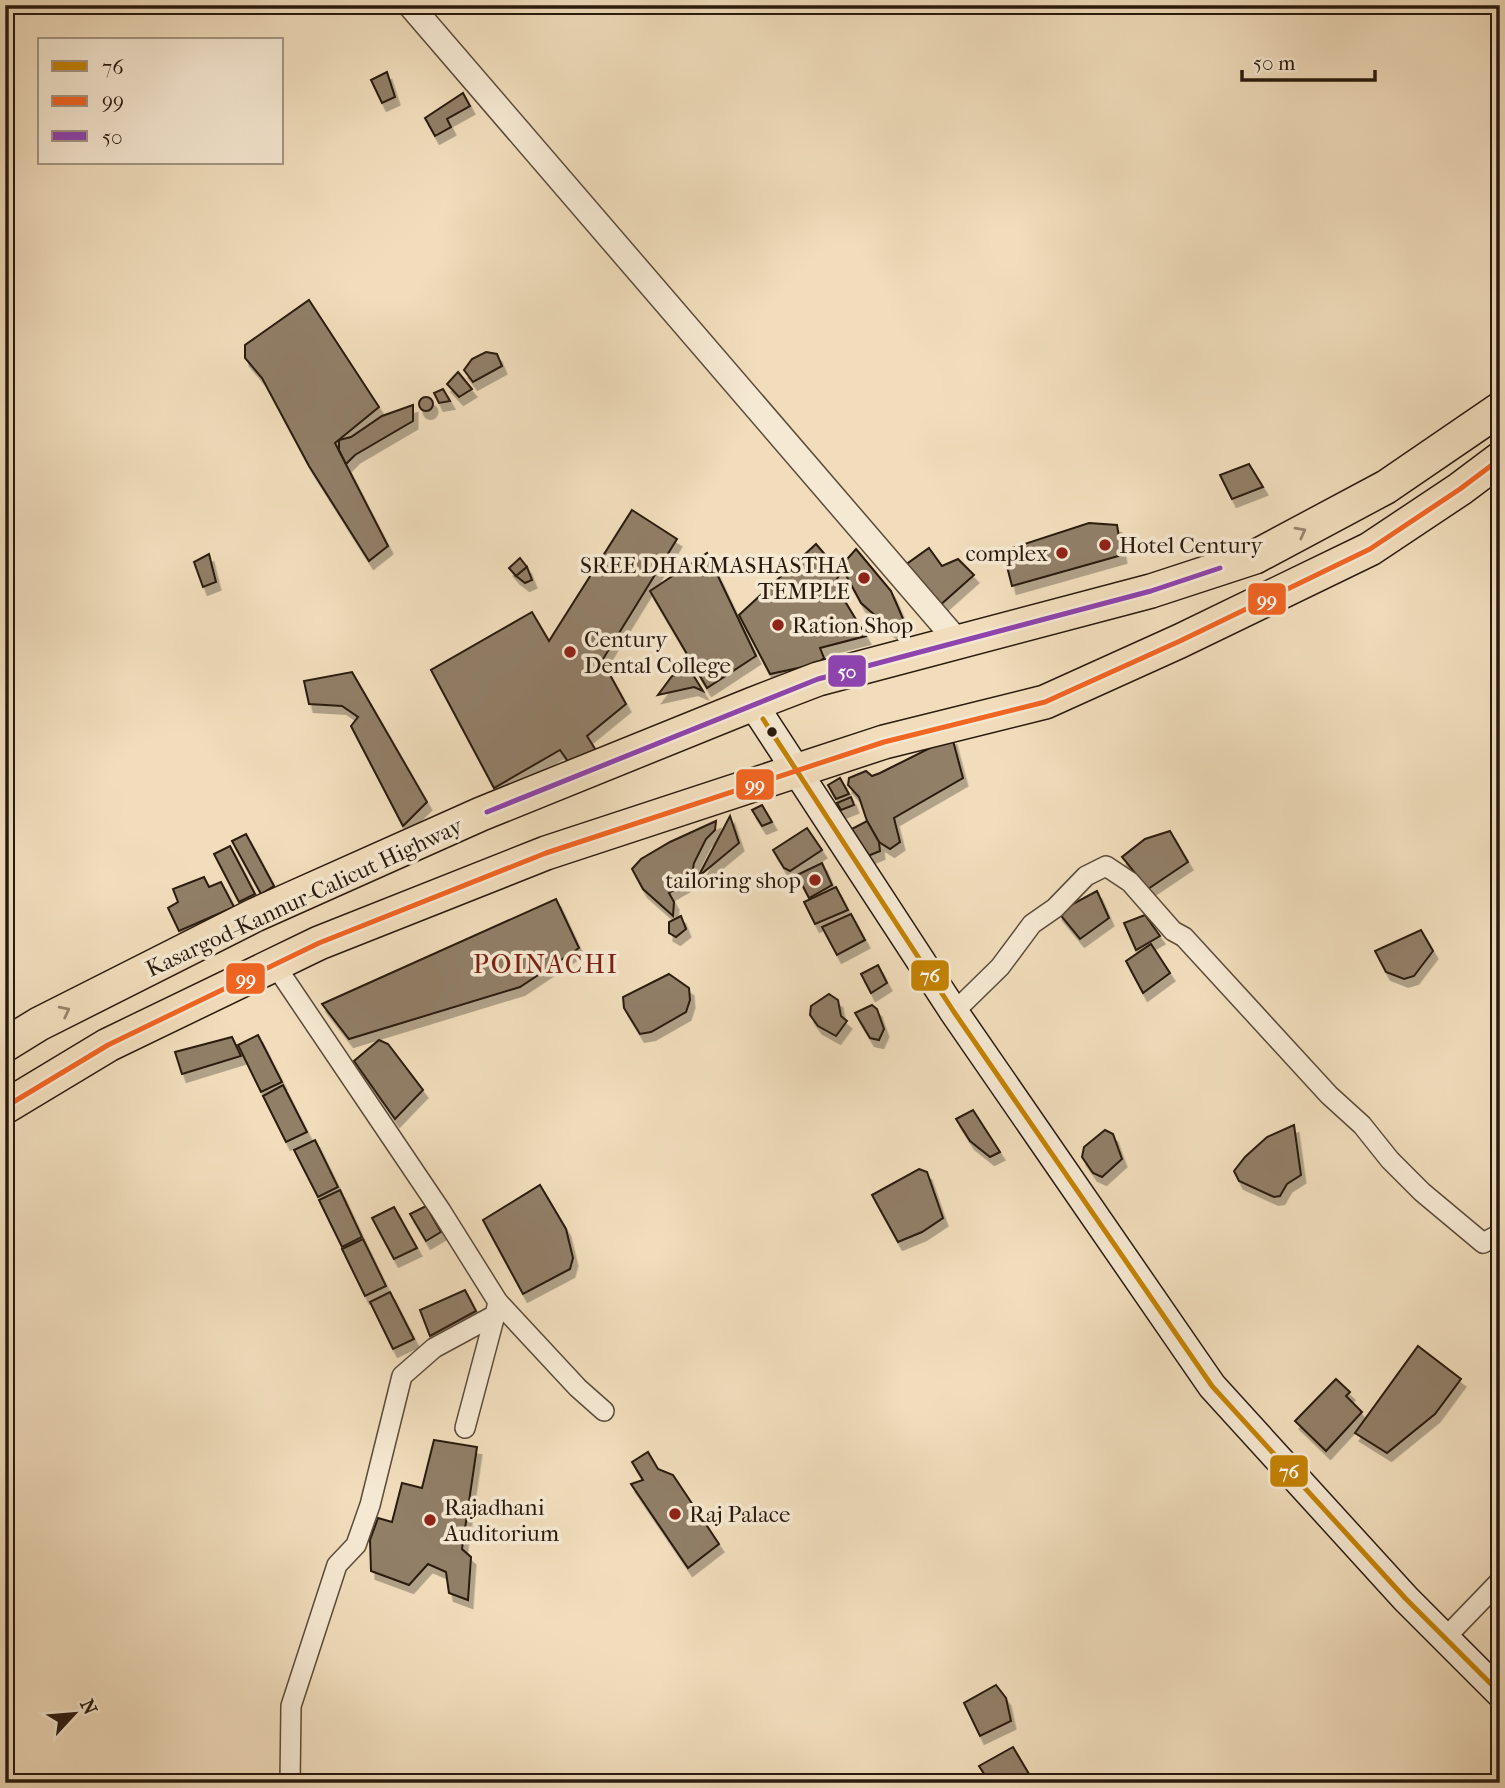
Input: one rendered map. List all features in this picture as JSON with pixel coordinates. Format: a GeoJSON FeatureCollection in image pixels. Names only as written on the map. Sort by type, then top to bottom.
{"type":"FeatureCollection","features":[{"type":"Feature","properties":{"kind":"highway","name":"Kasargod-Kannur-Calicut Highway"},"geometry":{"type":"LineString","coordinates":[[5,1045],[255,915],[481,814],[753,704],[818,679],[1151,591],[1255,557],[1386,487],[1500,409]]}},
{"type":"Feature","properties":{"kind":"highway"},"geometry":{"type":"LineString","coordinates":[[5,1107],[108,1045],[319,943],[545,853],[884,742],[1045,702],[1180,641],[1370,549],[1460,489],[1500,458]]}},
{"type":"Feature","properties":{"kind":"main road"},"geometry":{"type":"LineString","coordinates":[[753,704],[954,1012],[1212,1386],[1445,1638],[1500,1693]]}},
{"type":"Feature","properties":{"kind":"street"},"geometry":{"type":"LineString","coordinates":[[410,5],[958,643]]}},
{"type":"Feature","properties":{"kind":"street"},"geometry":{"type":"LineString","coordinates":[[954,1012],[1000,967],[1032,923],[1055,908],[1086,876],[1106,866],[1130,882],[1173,931],[1184,937],[1422,1192],[1483,1243],[1500,1234]]}},
{"type":"Feature","properties":{"kind":"street"},"geometry":{"type":"LineString","coordinates":[[275,965],[441,1211],[497,1309],[604,1411]]}},
{"type":"Feature","properties":{"kind":"street"},"geometry":{"type":"LineString","coordinates":[[465,1428],[497,1309]]}},
{"type":"Feature","properties":{"kind":"street"},"geometry":{"type":"LineString","coordinates":[[290,1783],[291,1706],[337,1565],[356,1545],[370,1506],[402,1376],[435,1348],[497,1309]]}},
{"type":"Feature","properties":{"kind":"street"},"geometry":{"type":"LineString","coordinates":[[1445,1638],[1500,1581]]}},
{"type":"Feature","properties":{"kind":"building"},"geometry":{"type":"Polygon","coordinates":[[[387,72],[395,97],[382,103],[371,80],[387,72]]]}},
{"type":"Feature","properties":{"kind":"building"},"geometry":{"type":"Polygon","coordinates":[[[463,93],[470,106],[447,119],[451,127],[435,136],[425,118],[463,93]]]}},
{"type":"Feature","properties":{"kind":"building"},"geometry":{"type":"Polygon","coordinates":[[[309,300],[379,407],[335,443],[388,546],[369,561],[309,466],[262,378],[245,358],[245,345],[309,300]]]}},
{"type":"Feature","properties":{"kind":"building"},"geometry":{"type":"Polygon","coordinates":[[[486,352],[497,354],[502,366],[473,382],[464,370],[472,359],[486,352]]]}},
{"type":"Feature","properties":{"kind":"building"},"geometry":{"type":"Polygon","coordinates":[[[458,372],[472,389],[459,397],[447,384],[458,372]]]}},
{"type":"Feature","properties":{"kind":"building"},"geometry":{"type":"Polygon","coordinates":[[[443,389],[450,401],[439,403],[434,393],[443,389]]]}},
{"type":"Feature","properties":{"kind":"building"},"geometry":{"type":"Polygon","coordinates":[[[423,397],[429,397],[433,404],[429,411],[423,411],[419,407],[419,401],[423,397]]]}},
{"type":"Feature","properties":{"kind":"building"},"geometry":{"type":"Polygon","coordinates":[[[413,405],[413,421],[355,455],[346,464],[339,450],[339,440],[351,437],[382,416],[413,405]]]}},
{"type":"Feature","properties":{"kind":"building"},"geometry":{"type":"Polygon","coordinates":[[[1249,464],[1263,487],[1232,499],[1220,475],[1249,464]]]}},
{"type":"Feature","properties":{"kind":"building"},"geometry":{"type":"Polygon","coordinates":[[[632,510],[677,539],[595,672],[605,666],[626,704],[587,736],[597,752],[569,763],[560,750],[494,788],[431,670],[532,612],[549,641],[632,510]]]}},
{"type":"Feature","properties":{"kind":"building","name":"complex"},"geometry":{"type":"Polygon","coordinates":[[[1089,523],[1117,525],[1122,555],[1012,586],[1003,551],[1089,523]]]}},
{"type":"Feature","properties":{"kind":"building"},"geometry":{"type":"Polygon","coordinates":[[[816,544],[828,558],[816,571],[819,572],[832,562],[836,568],[841,566],[841,573],[834,583],[866,636],[820,648],[824,658],[817,664],[770,674],[739,615],[816,544]]]}},
{"type":"Feature","properties":{"kind":"building"},"geometry":{"type":"Polygon","coordinates":[[[929,548],[942,566],[958,559],[974,575],[938,607],[901,568],[929,548]]]}},
{"type":"Feature","properties":{"kind":"building","name":"SREE DHARMASHASTHA TEMPLE"},"geometry":{"type":"Polygon","coordinates":[[[856,549],[891,591],[904,621],[894,632],[861,603],[841,566],[856,549]]]}},
{"type":"Feature","properties":{"kind":"building"},"geometry":{"type":"Polygon","coordinates":[[[707,553],[756,656],[707,688],[650,591],[707,553]]]}},
{"type":"Feature","properties":{"kind":"building"},"geometry":{"type":"Polygon","coordinates":[[[209,554],[216,582],[203,587],[194,562],[209,554]]]}},
{"type":"Feature","properties":{"kind":"building"},"geometry":{"type":"Polygon","coordinates":[[[520,558],[527,567],[516,576],[509,568],[520,558]]]}},
{"type":"Feature","properties":{"kind":"building"},"geometry":{"type":"Polygon","coordinates":[[[527,567],[532,580],[525,583],[516,576],[527,567]]]}},
{"type":"Feature","properties":{"kind":"building"},"geometry":{"type":"Polygon","coordinates":[[[690,670],[703,691],[694,687],[658,695],[672,676],[690,670]]]}},
{"type":"Feature","properties":{"kind":"building"},"geometry":{"type":"Polygon","coordinates":[[[352,672],[427,802],[403,826],[351,726],[358,717],[342,706],[309,704],[304,681],[352,672]]]}},
{"type":"Feature","properties":{"kind":"building"},"geometry":{"type":"Polygon","coordinates":[[[952,737],[963,778],[894,818],[900,842],[890,849],[879,842],[867,821],[859,797],[848,785],[849,778],[866,771],[872,776],[880,773],[952,737]]]}},
{"type":"Feature","properties":{"kind":"building"},"geometry":{"type":"Polygon","coordinates":[[[840,778],[849,794],[836,799],[828,785],[840,778]]]}},
{"type":"Feature","properties":{"kind":"building"},"geometry":{"type":"Polygon","coordinates":[[[851,797],[854,805],[841,810],[837,803],[851,797]]]}},
{"type":"Feature","properties":{"kind":"building"},"geometry":{"type":"Polygon","coordinates":[[[762,805],[772,822],[762,826],[752,810],[762,805]]]}},
{"type":"Feature","properties":{"kind":"building"},"geometry":{"type":"Polygon","coordinates":[[[730,816],[739,843],[698,877],[730,816]]]}},
{"type":"Feature","properties":{"kind":"building"},"geometry":{"type":"Polygon","coordinates":[[[716,821],[715,830],[706,839],[694,863],[691,880],[669,893],[674,902],[673,916],[643,889],[632,869],[641,859],[670,842],[716,821]]]}},
{"type":"Feature","properties":{"kind":"building"},"geometry":{"type":"Polygon","coordinates":[[[867,821],[879,842],[880,851],[863,858],[848,831],[867,821]]]}},
{"type":"Feature","properties":{"kind":"building"},"geometry":{"type":"Polygon","coordinates":[[[807,828],[822,850],[790,871],[784,868],[773,850],[807,828]]]}},
{"type":"Feature","properties":{"kind":"building"},"geometry":{"type":"Polygon","coordinates":[[[1170,831],[1188,862],[1148,889],[1122,857],[1145,839],[1170,831]]]}},
{"type":"Feature","properties":{"kind":"building"},"geometry":{"type":"Polygon","coordinates":[[[246,834],[274,886],[261,894],[232,841],[246,834]]]}},
{"type":"Feature","properties":{"kind":"building"},"geometry":{"type":"Polygon","coordinates":[[[230,846],[255,894],[239,902],[214,854],[230,846]]]}},
{"type":"Feature","properties":{"kind":"building","name":"tailoring shop"},"geometry":{"type":"Polygon","coordinates":[[[822,863],[832,885],[809,898],[797,875],[822,863]]]}},
{"type":"Feature","properties":{"kind":"building"},"geometry":{"type":"Polygon","coordinates":[[[204,877],[209,887],[221,882],[234,907],[179,931],[168,908],[178,902],[173,889],[204,877]]]}},
{"type":"Feature","properties":{"kind":"building"},"geometry":{"type":"Polygon","coordinates":[[[836,887],[848,910],[815,924],[804,902],[836,887]]]}},
{"type":"Feature","properties":{"kind":"building"},"geometry":{"type":"Polygon","coordinates":[[[1097,891],[1109,918],[1080,939],[1058,912],[1097,891]]]}},
{"type":"Feature","properties":{"kind":"building"},"geometry":{"type":"Polygon","coordinates":[[[556,899],[579,948],[520,987],[349,1039],[322,1004],[556,899]]]}},
{"type":"Feature","properties":{"kind":"building"},"geometry":{"type":"Polygon","coordinates":[[[851,914],[865,940],[837,955],[822,927],[851,914]]]}},
{"type":"Feature","properties":{"kind":"building"},"geometry":{"type":"Polygon","coordinates":[[[1145,915],[1160,936],[1136,950],[1124,923],[1145,915]]]}},
{"type":"Feature","properties":{"kind":"building"},"geometry":{"type":"Polygon","coordinates":[[[681,916],[686,929],[676,937],[669,933],[669,922],[681,916]]]}},
{"type":"Feature","properties":{"kind":"building"},"geometry":{"type":"Polygon","coordinates":[[[1421,930],[1433,951],[1414,976],[1404,979],[1386,972],[1375,951],[1421,930]]]}},
{"type":"Feature","properties":{"kind":"building"},"geometry":{"type":"Polygon","coordinates":[[[1151,944],[1170,973],[1143,993],[1126,961],[1151,944]]]}},
{"type":"Feature","properties":{"kind":"building"},"geometry":{"type":"Polygon","coordinates":[[[878,965],[887,983],[871,993],[861,974],[878,965]]]}},
{"type":"Feature","properties":{"kind":"building"},"geometry":{"type":"Polygon","coordinates":[[[669,974],[689,988],[690,1000],[686,1012],[651,1032],[640,1034],[624,1008],[623,997],[669,974]]]}},
{"type":"Feature","properties":{"kind":"building"},"geometry":{"type":"Polygon","coordinates":[[[829,994],[838,1000],[841,1016],[847,1021],[836,1036],[818,1026],[810,1015],[811,1006],[829,994]]]}},
{"type":"Feature","properties":{"kind":"building"},"geometry":{"type":"Polygon","coordinates":[[[872,1005],[877,1009],[884,1029],[879,1040],[870,1038],[855,1013],[872,1005]]]}},
{"type":"Feature","properties":{"kind":"building"},"geometry":{"type":"Polygon","coordinates":[[[258,1035],[282,1082],[261,1092],[238,1045],[258,1035]]]}},
{"type":"Feature","properties":{"kind":"building"},"geometry":{"type":"Polygon","coordinates":[[[232,1037],[241,1056],[182,1074],[175,1052],[232,1037]]]}},
{"type":"Feature","properties":{"kind":"building"},"geometry":{"type":"Polygon","coordinates":[[[379,1040],[388,1044],[423,1090],[395,1119],[354,1061],[379,1040]]]}},
{"type":"Feature","properties":{"kind":"building"},"geometry":{"type":"Polygon","coordinates":[[[283,1085],[307,1132],[286,1142],[263,1096],[283,1085]]]}},
{"type":"Feature","properties":{"kind":"building"},"geometry":{"type":"Polygon","coordinates":[[[973,1110],[1000,1152],[990,1157],[970,1141],[956,1119],[973,1110]]]}},
{"type":"Feature","properties":{"kind":"building"},"geometry":{"type":"Polygon","coordinates":[[[1294,1125],[1301,1175],[1287,1184],[1280,1196],[1274,1197],[1239,1181],[1234,1171],[1245,1157],[1267,1137],[1294,1125]]]}},
{"type":"Feature","properties":{"kind":"building"},"geometry":{"type":"Polygon","coordinates":[[[1105,1130],[1113,1134],[1122,1159],[1102,1177],[1093,1173],[1082,1157],[1084,1147],[1105,1130]]]}},
{"type":"Feature","properties":{"kind":"building"},"geometry":{"type":"Polygon","coordinates":[[[315,1140],[338,1187],[318,1197],[294,1150],[315,1140]]]}},
{"type":"Feature","properties":{"kind":"building"},"geometry":{"type":"Polygon","coordinates":[[[919,1169],[927,1172],[943,1218],[922,1232],[898,1242],[872,1195],[919,1169]]]}},
{"type":"Feature","properties":{"kind":"building"},"geometry":{"type":"Polygon","coordinates":[[[540,1185],[566,1229],[573,1258],[570,1269],[523,1294],[483,1220],[540,1185]]]}},
{"type":"Feature","properties":{"kind":"building"},"geometry":{"type":"Polygon","coordinates":[[[340,1190],[362,1237],[342,1247],[319,1200],[340,1190]]]}},
{"type":"Feature","properties":{"kind":"building"},"geometry":{"type":"Polygon","coordinates":[[[426,1206],[441,1232],[426,1241],[410,1214],[426,1206]]]}},
{"type":"Feature","properties":{"kind":"building"},"geometry":{"type":"Polygon","coordinates":[[[394,1207],[417,1248],[394,1259],[372,1218],[394,1207]]]}},
{"type":"Feature","properties":{"kind":"building"},"geometry":{"type":"Polygon","coordinates":[[[363,1239],[386,1286],[365,1296],[342,1249],[363,1239]]]}},
{"type":"Feature","properties":{"kind":"building"},"geometry":{"type":"Polygon","coordinates":[[[465,1290],[476,1311],[430,1336],[420,1310],[465,1290]]]}},
{"type":"Feature","properties":{"kind":"building"},"geometry":{"type":"Polygon","coordinates":[[[390,1292],[414,1339],[393,1349],[370,1302],[390,1292]]]}},
{"type":"Feature","properties":{"kind":"building"},"geometry":{"type":"Polygon","coordinates":[[[1418,1346],[1461,1379],[1435,1414],[1387,1453],[1355,1433],[1418,1346]]]}},
{"type":"Feature","properties":{"kind":"building"},"geometry":{"type":"Polygon","coordinates":[[[1336,1379],[1350,1392],[1346,1396],[1362,1412],[1326,1451],[1295,1421],[1336,1379]]]}},
{"type":"Feature","properties":{"kind":"building","name":"Rajadhani Auditorium"},"geometry":{"type":"Polygon","coordinates":[[[434,1440],[477,1447],[462,1549],[471,1557],[468,1600],[449,1593],[446,1572],[428,1564],[409,1585],[371,1571],[370,1540],[378,1518],[392,1522],[402,1483],[422,1488],[434,1440]]]}},
{"type":"Feature","properties":{"kind":"building","name":"Raj Palace"},"geometry":{"type":"Polygon","coordinates":[[[648,1452],[658,1469],[673,1475],[719,1544],[688,1568],[631,1484],[643,1480],[632,1462],[648,1452]]]}},
{"type":"Feature","properties":{"kind":"building"},"geometry":{"type":"Polygon","coordinates":[[[996,1685],[1006,1698],[1011,1721],[980,1736],[964,1703],[996,1685]]]}},
{"type":"Feature","properties":{"kind":"building"},"geometry":{"type":"Polygon","coordinates":[[[1013,1747],[1029,1774],[1016,1783],[990,1783],[979,1766],[1013,1747]]]}},
{"type":"Feature","properties":{"kind":"transit line","name":"99"},"geometry":{"type":"LineString","coordinates":[[5,1107],[108,1045],[319,943],[546,853],[884,742],[1045,702],[1180,641],[1370,549],[1500,459]]}},
{"type":"Feature","properties":{"kind":"transit line","name":"50"},"geometry":{"type":"LineString","coordinates":[[487,812],[818,679],[1151,591],[1220,568]]}},
{"type":"Feature","properties":{"kind":"transit line","name":"76"},"geometry":{"type":"LineString","coordinates":[[763,719],[954,1012],[1212,1386],[1406,1599],[1500,1693]]}},
{"type":"Feature","properties":{"kind":"place","name":"Hotel Century"},"geometry":{"type":"Point","coordinates":[1105,545]}},
{"type":"Feature","properties":{"kind":"place","name":"complex"},"geometry":{"type":"Point","coordinates":[1062,553]}},
{"type":"Feature","properties":{"kind":"place","name":"SREE DHARMASHASTHA TEMPLE"},"geometry":{"type":"Point","coordinates":[864,578]}},
{"type":"Feature","properties":{"kind":"place","name":"Ration Shop"},"geometry":{"type":"Point","coordinates":[778,625]}},
{"type":"Feature","properties":{"kind":"place","name":"Century Dental College"},"geometry":{"type":"Point","coordinates":[570,652]}},
{"type":"Feature","properties":{"kind":"place","name":"tailoring shop"},"geometry":{"type":"Point","coordinates":[815,880]}},
{"type":"Feature","properties":{"kind":"place","name":"Raj Palace"},"geometry":{"type":"Point","coordinates":[675,1514]}},
{"type":"Feature","properties":{"kind":"place","name":"Rajadhani Auditorium"},"geometry":{"type":"Point","coordinates":[430,1520]}},
{"type":"Feature","properties":{"kind":"district","name":"POINACHI"},"geometry":{"type":"Point","coordinates":[546,964]}}]}
